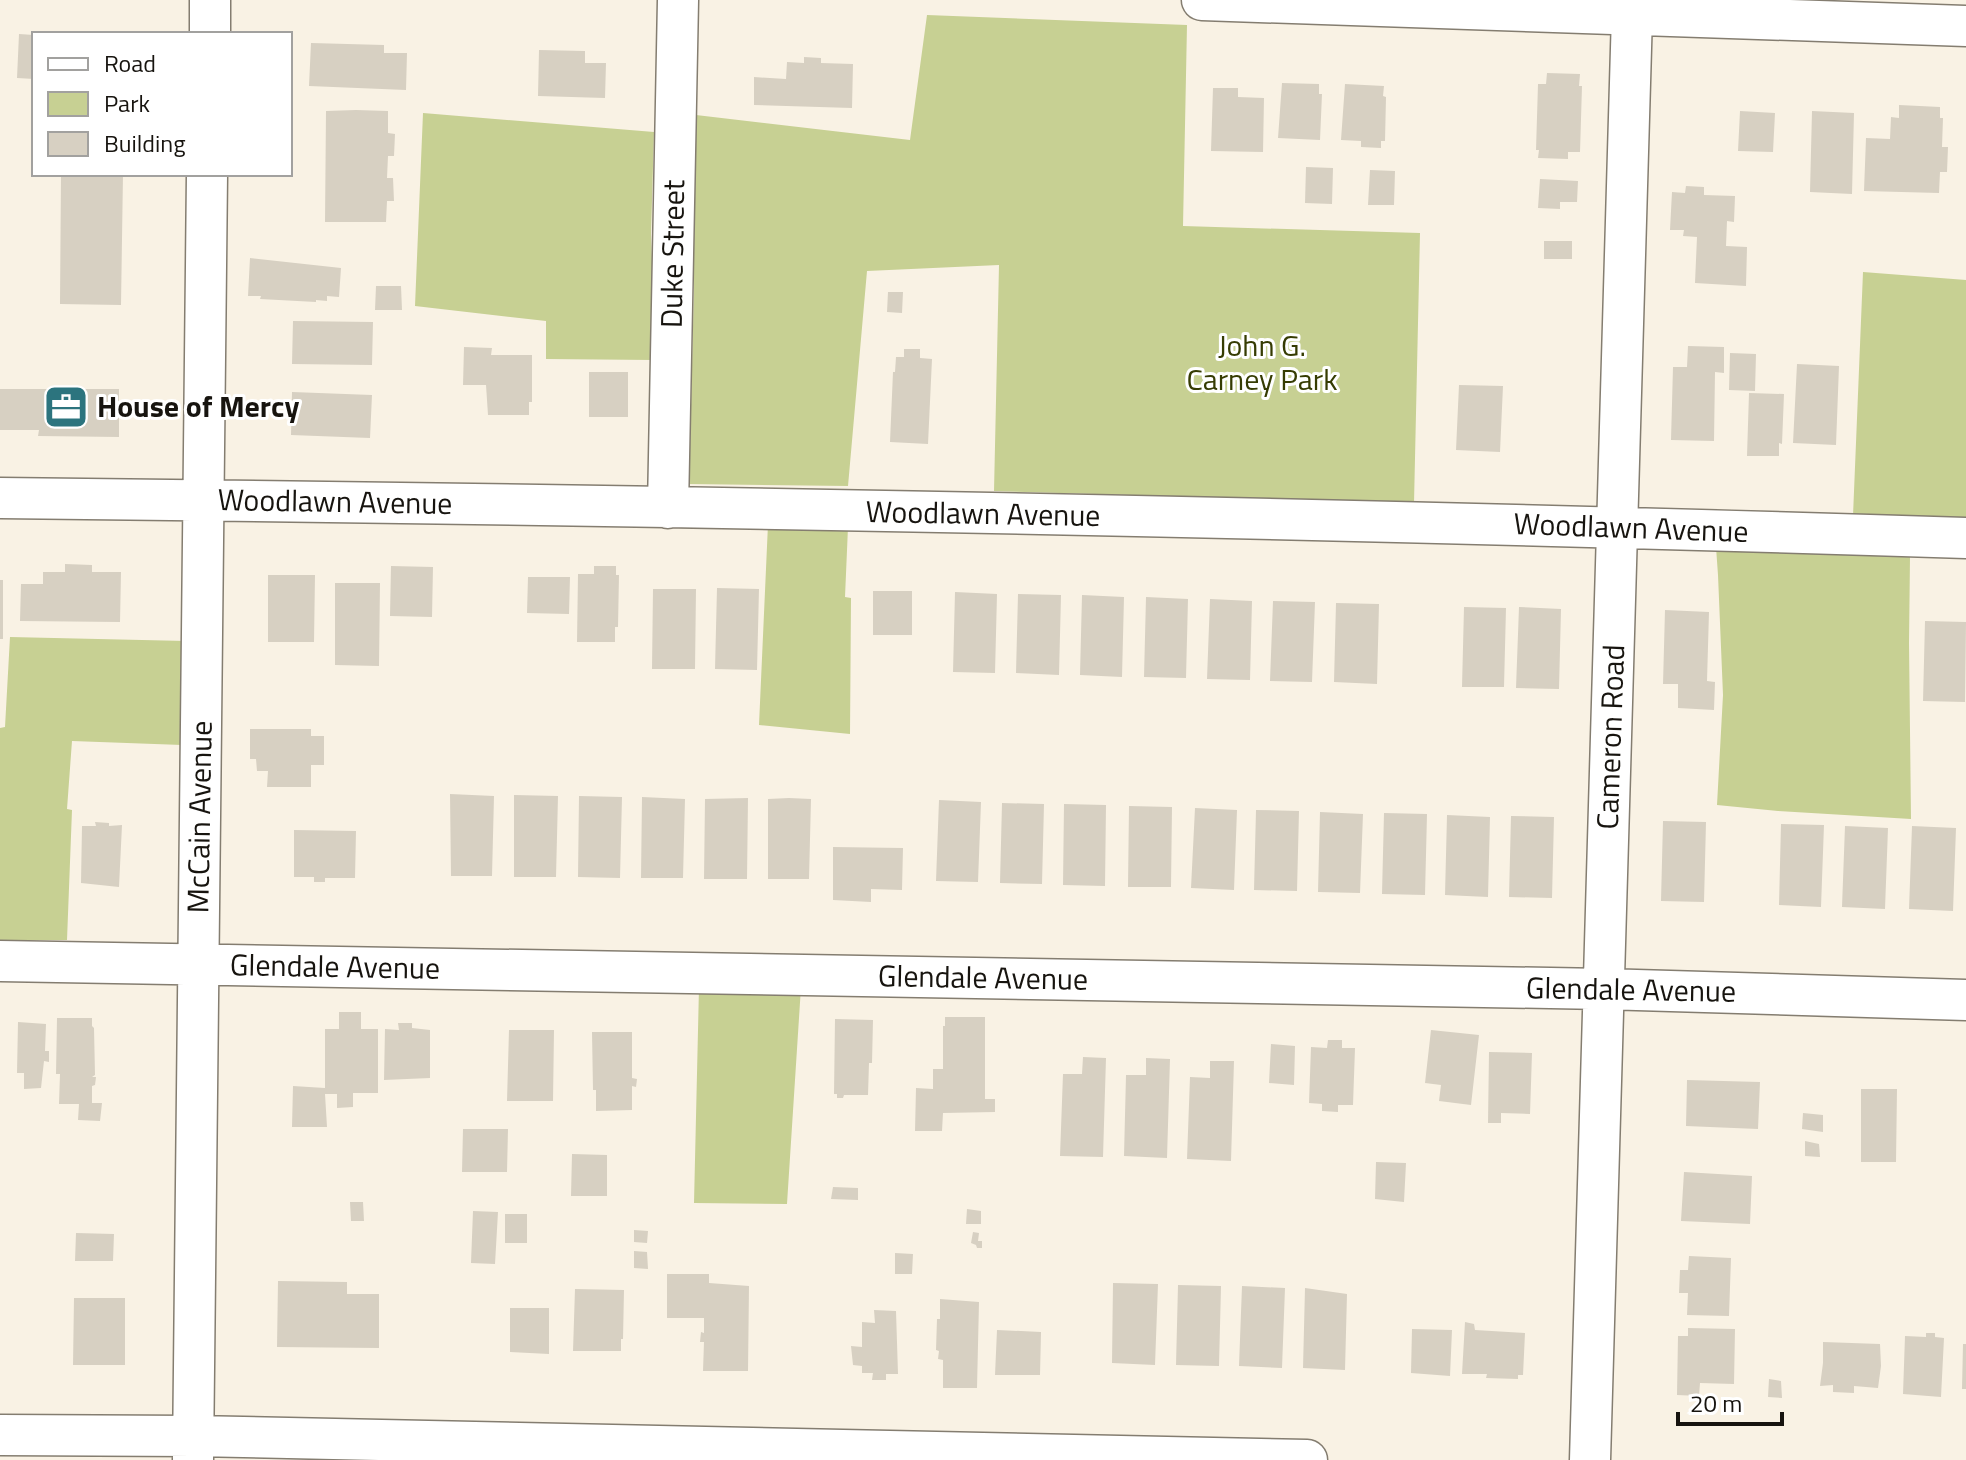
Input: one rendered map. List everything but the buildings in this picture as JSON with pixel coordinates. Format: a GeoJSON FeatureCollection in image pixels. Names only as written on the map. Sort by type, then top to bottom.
{"type":"FeatureCollection","features":[{"type":"Feature","properties":{"kind":"street"},"geometry":{"type":"LineString","coordinates":[[210,0],[210,32]]}},
{"type":"Feature","properties":{"kind":"street","name":"Duke Street"},"geometry":{"type":"LineString","coordinates":[[668,508],[678,0]]}},
{"type":"Feature","properties":{"kind":"street"},"geometry":{"type":"LineString","coordinates":[[1202,0],[1966,26]]}},
{"type":"Feature","properties":{"kind":"street","name":"Cameron Road"},"geometry":{"type":"LineString","coordinates":[[1590,1460],[1632,14]]}},
{"type":"Feature","properties":{"kind":"street","name":"McCain Avenue"},"geometry":{"type":"LineString","coordinates":[[193,1448],[207,176]]}},
{"type":"Feature","properties":{"kind":"street","name":"Woodlawn Avenue"},"geometry":{"type":"LineString","coordinates":[[0,498],[1617,526],[1966,538]]}},
{"type":"Feature","properties":{"kind":"street","name":"Glendale Avenue"},"geometry":{"type":"LineString","coordinates":[[0,961],[1603,989],[1966,1000]]}},
{"type":"Feature","properties":{"kind":"street"},"geometry":{"type":"LineString","coordinates":[[0,1435],[193,1448],[1307,1460]]}},
{"type":"Feature","properties":{"kind":"green space","name":"John G. Carney Park"},"geometry":{"type":"Polygon","coordinates":[[[927,15],[1187,25],[1183,226],[1420,233],[1414,503],[994,491],[999,265],[867,271],[848,486],[689,484],[696,115],[910,140],[927,15]]]}},
{"type":"Feature","properties":{"kind":"green space"},"geometry":{"type":"Polygon","coordinates":[[[423,113],[654,132],[651,234],[653,360],[546,359],[546,321],[415,306],[423,113]]]}},
{"type":"Feature","properties":{"kind":"green space"},"geometry":{"type":"Polygon","coordinates":[[[1863,272],[1966,280],[1966,520],[1853,516],[1863,272]]]}},
{"type":"Feature","properties":{"kind":"green space"},"geometry":{"type":"Polygon","coordinates":[[[768,524],[848,527],[845,597],[851,598],[850,734],[759,725],[768,524]]]}},
{"type":"Feature","properties":{"kind":"green space"},"geometry":{"type":"Polygon","coordinates":[[[1716,547],[1910,557],[1911,819],[1717,805],[1723,695],[1716,547]]]}},
{"type":"Feature","properties":{"kind":"green space"},"geometry":{"type":"Polygon","coordinates":[[[10,637],[186,641],[182,745],[72,741],[67,809],[72,810],[67,940],[0,940],[0,728],[5,727],[10,637]]]}},
{"type":"Feature","properties":{"kind":"green space"},"geometry":{"type":"Polygon","coordinates":[[[699,987],[801,987],[787,1204],[694,1203],[699,987]]]}},
{"type":"Feature","properties":{"kind":"place","name":"House of Mercy"},"geometry":{"type":"Point","coordinates":[66,407]}}]}
